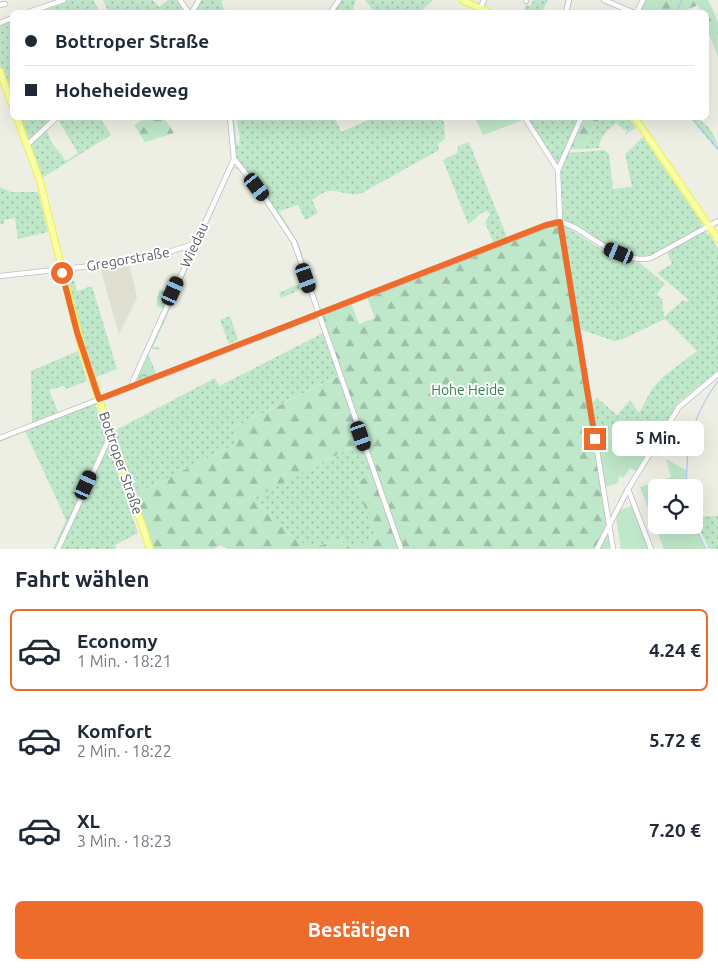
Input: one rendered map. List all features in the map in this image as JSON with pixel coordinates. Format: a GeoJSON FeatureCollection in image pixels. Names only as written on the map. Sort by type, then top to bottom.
{"type":"FeatureCollection","features":[{"type":"Feature","properties":{"kind":"main road"},"geometry":{"type":"LineString","coordinates":[[462,0],[480,9]]}},
{"type":"Feature","properties":{"kind":"main road"},"geometry":{"type":"LineString","coordinates":[[0,71],[10,99]]}},
{"type":"Feature","properties":{"kind":"main road","name":"Bottroper Straße"},"geometry":{"type":"LineString","coordinates":[[18,120],[44,197],[77,332],[150,549]]}},
{"type":"Feature","properties":{"kind":"main road"},"geometry":{"type":"LineString","coordinates":[[636,120],[718,239]]}},
{"type":"Feature","properties":{"kind":"street"},"geometry":{"type":"LineString","coordinates":[[44,0],[47,6]]}},
{"type":"Feature","properties":{"kind":"street"},"geometry":{"type":"LineString","coordinates":[[35,10],[64,0]]}},
{"type":"Feature","properties":{"kind":"street"},"geometry":{"type":"LineString","coordinates":[[180,0],[188,10]]}},
{"type":"Feature","properties":{"kind":"street"},"geometry":{"type":"LineString","coordinates":[[480,9],[484,0]]}},
{"type":"Feature","properties":{"kind":"street"},"geometry":{"type":"LineString","coordinates":[[604,0],[627,10]]}},
{"type":"Feature","properties":{"kind":"street"},"geometry":{"type":"LineString","coordinates":[[27,145],[54,120]]}},
{"type":"Feature","properties":{"kind":"street"},"geometry":{"type":"LineString","coordinates":[[230,120],[234,159],[291,234],[401,549]]}},
{"type":"Feature","properties":{"kind":"street"},"geometry":{"type":"LineString","coordinates":[[526,120],[558,170]]}},
{"type":"Feature","properties":{"kind":"street"},"geometry":{"type":"LineString","coordinates":[[580,120],[558,170],[560,222],[613,549]]}},
{"type":"Feature","properties":{"kind":"street","name":"Wiedau"},"geometry":{"type":"LineString","coordinates":[[132,386],[194,244],[234,159]]}},
{"type":"Feature","properties":{"kind":"street"},"geometry":{"type":"LineString","coordinates":[[0,438],[546,225],[560,222],[602,246],[636,260],[644,260],[718,221]]}},
{"type":"Feature","properties":{"kind":"street","name":"Gregorstraße"},"geometry":{"type":"LineString","coordinates":[[0,276],[118,263],[162,254],[194,244]]}},
{"type":"Feature","properties":{"kind":"street"},"geometry":{"type":"LineString","coordinates":[[597,549],[628,489],[679,407],[718,374]]}},
{"type":"Feature","properties":{"kind":"street"},"geometry":{"type":"LineString","coordinates":[[58,549],[111,434]]}},
{"type":"Feature","properties":{"kind":"street"},"geometry":{"type":"LineString","coordinates":[[628,489],[651,549]]}},
{"type":"Feature","properties":{"kind":"shaded area"},"geometry":{"type":"Polygon","coordinates":[[[129,264],[137,297],[119,335],[100,267],[129,264]]]}},
{"type":"Feature","properties":{"kind":"green space"},"geometry":{"type":"Polygon","coordinates":[[[68,0],[94,0],[98,10],[39,10],[68,0]]]}},
{"type":"Feature","properties":{"kind":"green space"},"geometry":{"type":"Polygon","coordinates":[[[103,0],[153,0],[159,7],[168,0],[176,0],[184,10],[107,10],[103,0]]]}},
{"type":"Feature","properties":{"kind":"green space"},"geometry":{"type":"Polygon","coordinates":[[[201,0],[223,0],[221,2],[225,10],[196,10],[201,0]]]}},
{"type":"Feature","properties":{"kind":"green space"},"geometry":{"type":"Polygon","coordinates":[[[341,0],[356,0],[353,10],[334,10],[341,0]]]}},
{"type":"Feature","properties":{"kind":"green space"},"geometry":{"type":"Polygon","coordinates":[[[365,0],[433,0],[422,10],[372,10],[365,0]]]}},
{"type":"Feature","properties":{"kind":"green space"},"geometry":{"type":"Polygon","coordinates":[[[533,0],[548,0],[543,10],[524,10],[526,4],[531,6],[533,0]]]}},
{"type":"Feature","properties":{"kind":"green space"},"geometry":{"type":"Polygon","coordinates":[[[645,0],[708,0],[718,21],[718,57],[709,34],[709,10],[700,10],[698,5],[686,10],[640,10],[645,0]]]}},
{"type":"Feature","properties":{"kind":"green space"},"geometry":{"type":"Polygon","coordinates":[[[10,21],[10,93],[0,65],[0,25],[10,21]]]}},
{"type":"Feature","properties":{"kind":"green space"},"geometry":{"type":"Polygon","coordinates":[[[20,120],[52,120],[28,140],[20,120]]]}},
{"type":"Feature","properties":{"kind":"green space"},"geometry":{"type":"Polygon","coordinates":[[[58,120],[101,120],[111,135],[42,178],[30,145],[46,129],[52,143],[66,161],[78,153],[58,120]]]}},
{"type":"Feature","properties":{"kind":"green space"},"geometry":{"type":"Polygon","coordinates":[[[143,120],[165,120],[174,133],[145,142],[134,125],[143,120]]]}},
{"type":"Feature","properties":{"kind":"green space"},"geometry":{"type":"Polygon","coordinates":[[[231,120],[234,120],[236,141],[239,147],[240,136],[236,120],[336,120],[341,132],[368,120],[442,120],[444,122],[445,139],[438,144],[439,150],[362,193],[325,192],[312,200],[318,213],[305,220],[298,205],[279,211],[294,236],[236,156],[231,120]]]}},
{"type":"Feature","properties":{"kind":"green space"},"geometry":{"type":"Polygon","coordinates":[[[476,120],[521,121],[483,135],[476,120]]]}},
{"type":"Feature","properties":{"kind":"green space"},"geometry":{"type":"Polygon","coordinates":[[[527,120],[578,120],[557,164],[527,120]]]}},
{"type":"Feature","properties":{"kind":"green space"},"geometry":{"type":"Polygon","coordinates":[[[583,120],[599,120],[582,149],[569,149],[583,120]]]}},
{"type":"Feature","properties":{"kind":"green space"},"geometry":{"type":"Polygon","coordinates":[[[599,120],[630,120],[636,128],[625,135],[627,129],[624,130],[616,123],[603,136],[599,148],[582,149],[599,120]]]}},
{"type":"Feature","properties":{"kind":"green space"},"geometry":{"type":"Polygon","coordinates":[[[692,120],[701,121],[710,129],[716,140],[718,151],[692,120]]]}},
{"type":"Feature","properties":{"kind":"green space"},"geometry":{"type":"Polygon","coordinates":[[[643,137],[702,223],[701,227],[651,255],[640,256],[628,255],[605,246],[563,219],[561,171],[568,153],[604,150],[609,154],[613,189],[632,187],[625,154],[643,137]]]}},
{"type":"Feature","properties":{"kind":"green space"},"geometry":{"type":"Polygon","coordinates":[[[469,142],[507,237],[493,242],[485,222],[490,214],[487,211],[484,212],[468,224],[443,160],[457,153],[458,146],[469,142]]]}},
{"type":"Feature","properties":{"kind":"green space"},"geometry":{"type":"Polygon","coordinates":[[[234,167],[241,168],[289,234],[312,298],[307,287],[281,298],[279,293],[305,281],[290,240],[248,178],[240,169],[233,168],[153,347],[161,348],[157,350],[150,348],[231,168],[234,167]]]}},
{"type":"Feature","properties":{"kind":"green space"},"geometry":{"type":"Polygon","coordinates":[[[0,187],[11,192],[38,192],[48,232],[18,239],[15,218],[4,220],[4,223],[0,225],[0,187]]]}},
{"type":"Feature","properties":{"kind":"green space","name":"Hohe Heide"},"geometry":{"type":"Polygon","coordinates":[[[559,223],[613,549],[352,549],[375,536],[356,483],[373,473],[361,442],[253,499],[289,534],[305,544],[318,546],[341,538],[346,549],[228,549],[220,545],[214,549],[154,549],[136,494],[238,443],[233,428],[341,375],[322,314],[351,303],[359,324],[375,318],[367,297],[559,223]]]}},
{"type":"Feature","properties":{"kind":"green space"},"geometry":{"type":"Polygon","coordinates":[[[565,226],[603,250],[639,262],[665,284],[657,294],[662,299],[664,317],[683,300],[686,302],[689,300],[657,273],[672,264],[667,252],[704,231],[711,236],[718,249],[718,370],[678,403],[649,451],[624,438],[618,431],[596,434],[590,406],[597,398],[617,415],[630,400],[639,413],[652,389],[664,376],[697,351],[665,319],[621,340],[614,341],[579,329],[563,227],[565,226]]]}},
{"type":"Feature","properties":{"kind":"green space"},"geometry":{"type":"Polygon","coordinates":[[[297,239],[320,308],[323,309],[478,250],[322,310],[318,308],[295,241],[297,239]]]}},
{"type":"Feature","properties":{"kind":"green space"},"geometry":{"type":"Polygon","coordinates":[[[72,270],[77,291],[92,286],[117,369],[94,378],[65,272],[72,270]]]}},
{"type":"Feature","properties":{"kind":"green space"},"geometry":{"type":"Polygon","coordinates":[[[159,290],[168,291],[169,294],[163,309],[156,306],[159,290]]]}},
{"type":"Feature","properties":{"kind":"green space"},"geometry":{"type":"Polygon","coordinates":[[[230,316],[238,340],[229,344],[220,320],[230,316]]]}},
{"type":"Feature","properties":{"kind":"green space"},"geometry":{"type":"Polygon","coordinates":[[[323,333],[338,376],[233,428],[238,443],[136,494],[114,431],[215,378],[219,386],[323,333]]]}},
{"type":"Feature","properties":{"kind":"green space"},"geometry":{"type":"Polygon","coordinates":[[[78,351],[87,381],[66,389],[64,386],[49,390],[58,412],[32,423],[31,371],[78,351]]]}},
{"type":"Feature","properties":{"kind":"green space"},"geometry":{"type":"Polygon","coordinates":[[[148,353],[156,374],[139,381],[136,379],[148,353]]]}},
{"type":"Feature","properties":{"kind":"green space"},"geometry":{"type":"Polygon","coordinates":[[[95,403],[106,437],[56,549],[53,549],[66,520],[26,433],[24,432],[0,442],[0,439],[95,403]]]}},
{"type":"Feature","properties":{"kind":"green space"},"geometry":{"type":"Polygon","coordinates":[[[618,431],[624,438],[649,451],[636,471],[630,468],[623,478],[619,476],[618,483],[605,487],[596,434],[618,431]]]}},
{"type":"Feature","properties":{"kind":"green space"},"geometry":{"type":"Polygon","coordinates":[[[362,442],[373,474],[356,483],[376,536],[352,549],[346,549],[341,538],[318,546],[304,544],[297,540],[252,499],[362,442]]]}},
{"type":"Feature","properties":{"kind":"green space"},"geometry":{"type":"Polygon","coordinates":[[[107,445],[138,533],[115,545],[116,549],[61,549],[107,445]]]}},
{"type":"Feature","properties":{"kind":"green space"},"geometry":{"type":"Polygon","coordinates":[[[666,459],[686,470],[686,479],[665,479],[671,477],[666,459]]]}},
{"type":"Feature","properties":{"kind":"green space"},"geometry":{"type":"Polygon","coordinates":[[[648,484],[648,508],[640,487],[648,484]]]}},
{"type":"Feature","properties":{"kind":"green space"},"geometry":{"type":"Polygon","coordinates":[[[632,506],[649,549],[621,549],[616,518],[620,510],[632,506]]]}},
{"type":"Feature","properties":{"kind":"green space"},"geometry":{"type":"Polygon","coordinates":[[[718,516],[718,549],[709,549],[702,534],[703,517],[718,516]]]}},
{"type":"Feature","properties":{"kind":"green space"},"geometry":{"type":"Polygon","coordinates":[[[658,534],[698,534],[705,549],[664,549],[658,534]]]}},
{"type":"Feature","properties":{"kind":"waterway"},"geometry":{"type":"LineString","coordinates":[[677,10],[682,0]]}},
{"type":"Feature","properties":{"kind":"waterway"},"geometry":{"type":"LineString","coordinates":[[694,120],[718,149]]}},
{"type":"Feature","properties":{"kind":"waterway"},"geometry":{"type":"LineString","coordinates":[[687,479],[687,458],[692,431],[702,406],[718,381]]}},
{"type":"Feature","properties":{"kind":"waterway"},"geometry":{"type":"LineString","coordinates":[[698,534],[706,549]]}},
{"type":"Feature","properties":{"kind":"route"},"geometry":{"type":"LineString","coordinates":[[62,273],[72,315],[99,399],[546,225],[560,222],[595,439]]}}]}
